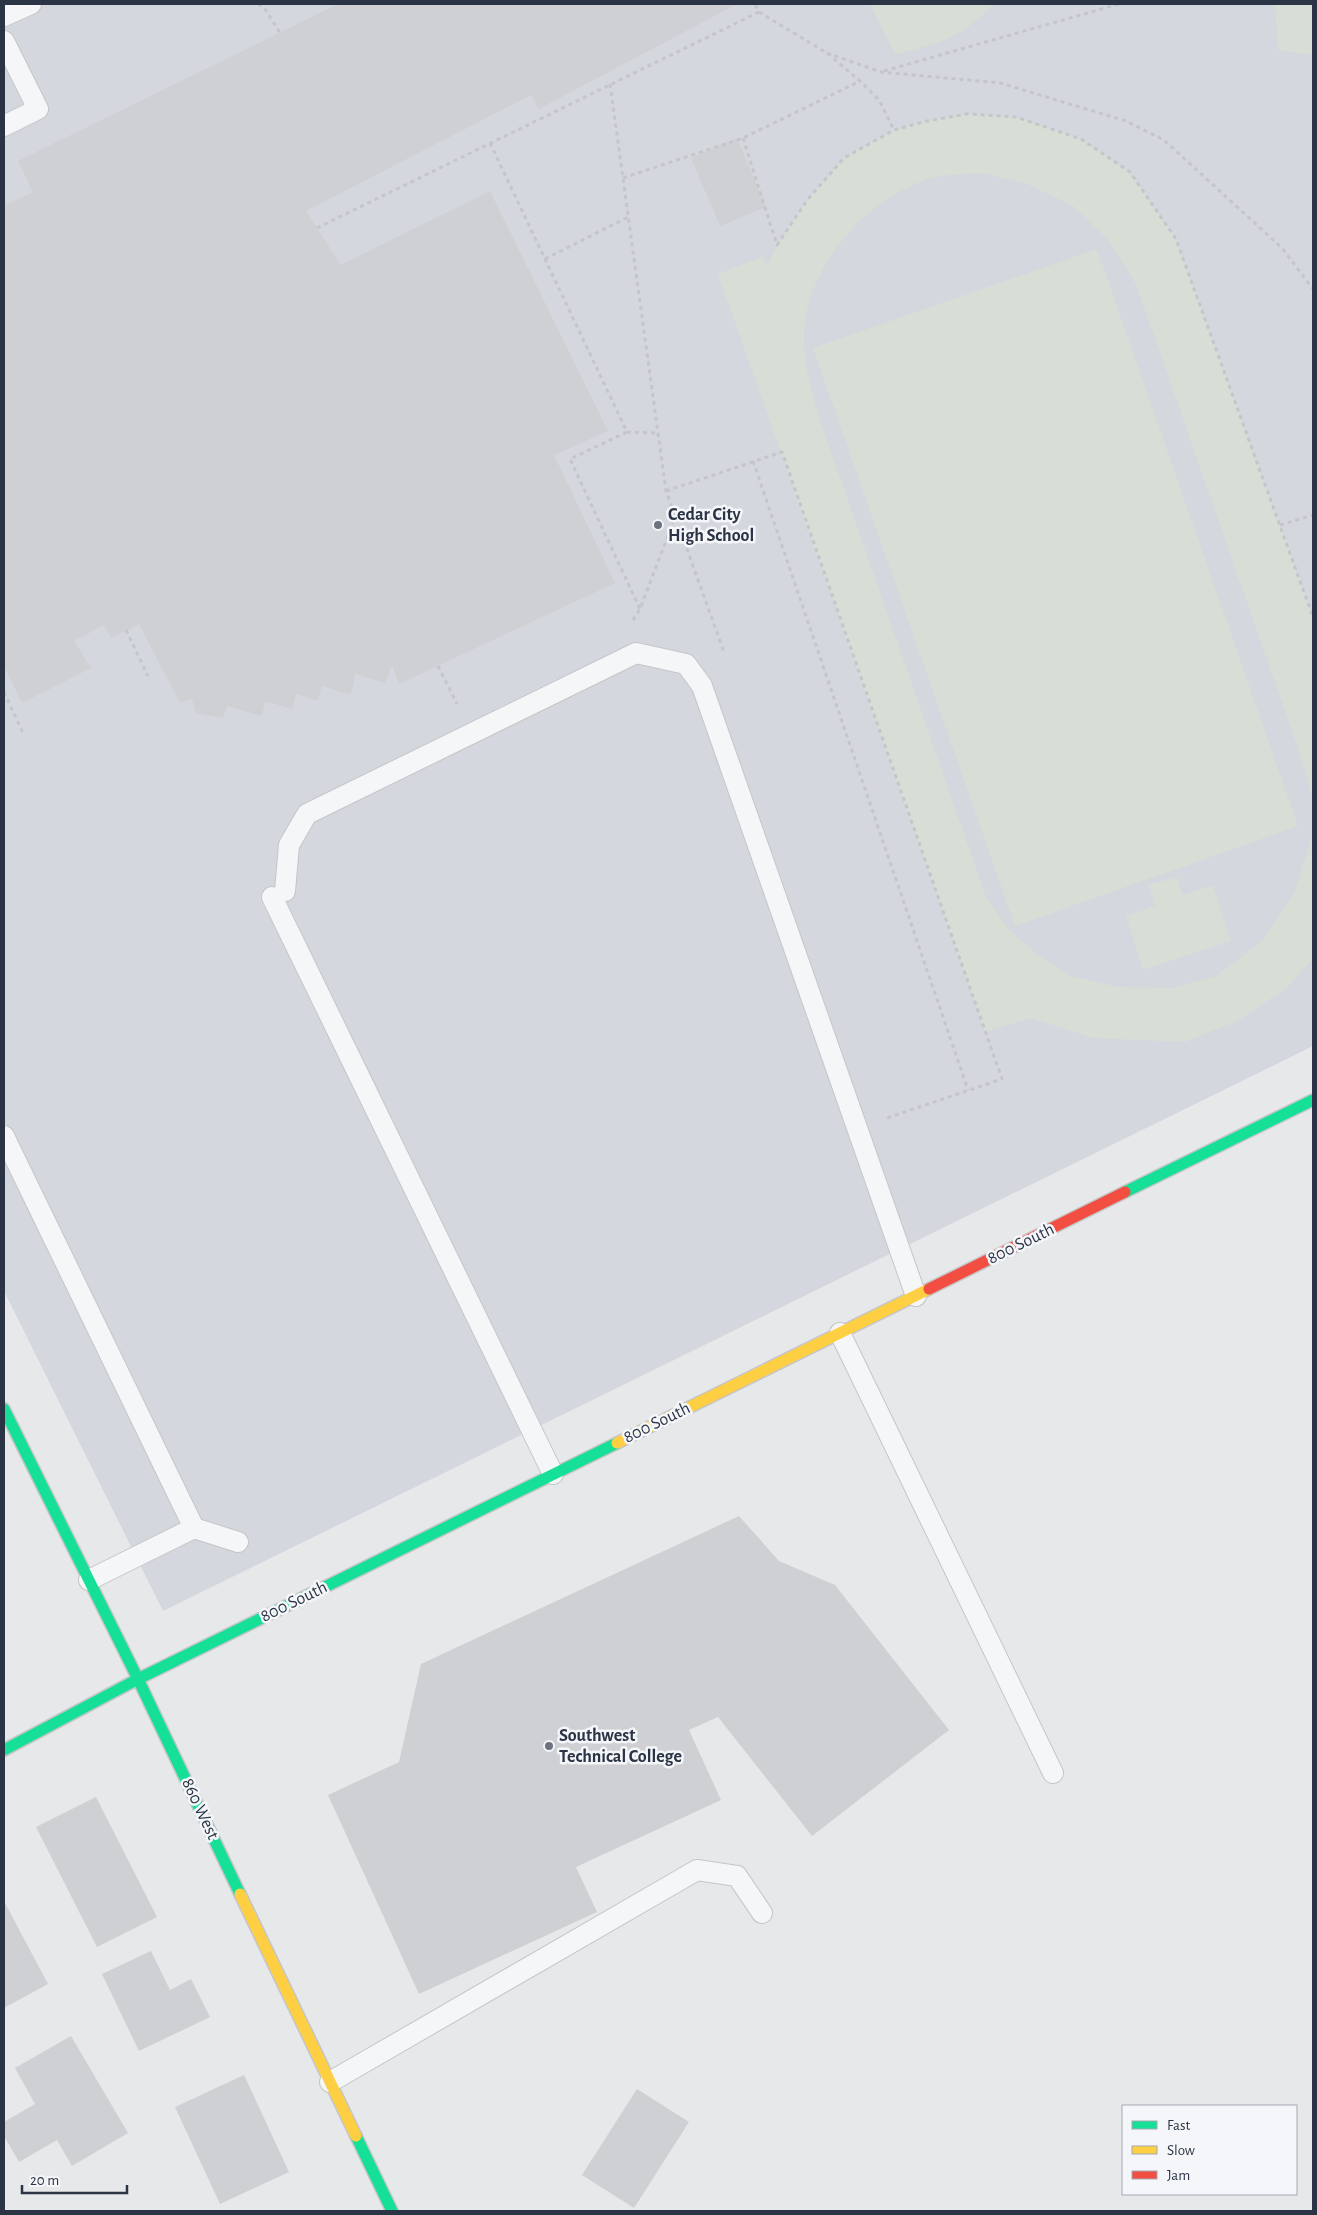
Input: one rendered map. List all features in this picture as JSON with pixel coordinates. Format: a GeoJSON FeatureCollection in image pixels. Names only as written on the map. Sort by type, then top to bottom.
{"type":"FeatureCollection","features":[{"type":"Feature","properties":{"kind":"street","name":"800 South"},"geometry":{"type":"LineString","coordinates":[[4,1750],[138,1679],[1313,1100]]}},
{"type":"Feature","properties":{"kind":"street","name":"860 West"},"geometry":{"type":"LineString","coordinates":[[4,1409],[138,1679],[392,2211]]}},
{"type":"Feature","properties":{"kind":"lane"},"geometry":{"type":"LineString","coordinates":[[4,16],[31,4]]}},
{"type":"Feature","properties":{"kind":"lane"},"geometry":{"type":"LineString","coordinates":[[4,41],[38,109],[4,126]]}},
{"type":"Feature","properties":{"kind":"lane"},"geometry":{"type":"LineString","coordinates":[[553,1474],[278,894],[290,845],[307,814],[636,653],[686,664],[702,686],[916,1296]]}},
{"type":"Feature","properties":{"kind":"lane"},"geometry":{"type":"LineString","coordinates":[[4,1136],[194,1528]]}},
{"type":"Feature","properties":{"kind":"lane"},"geometry":{"type":"LineString","coordinates":[[840,1333],[1053,1773]]}},
{"type":"Feature","properties":{"kind":"lane"},"geometry":{"type":"LineString","coordinates":[[89,1580],[194,1528],[238,1542]]}},
{"type":"Feature","properties":{"kind":"lane"},"geometry":{"type":"LineString","coordinates":[[330,2082],[697,1870],[736,1876],[762,1914]]}},
{"type":"Feature","properties":{"kind":"path"},"geometry":{"type":"LineString","coordinates":[[258,4],[265,9],[280,33]]}},
{"type":"Feature","properties":{"kind":"path"},"geometry":{"type":"LineString","coordinates":[[755,4],[759,12],[826,52],[860,81],[879,100],[894,130]]}},
{"type":"Feature","properties":{"kind":"path"},"geometry":{"type":"LineString","coordinates":[[881,72],[1120,4]]}},
{"type":"Feature","properties":{"kind":"path"},"geometry":{"type":"LineString","coordinates":[[317,228],[759,12]]}},
{"type":"Feature","properties":{"kind":"path"},"geometry":{"type":"LineString","coordinates":[[826,52],[881,72],[1000,83],[1134,124],[1164,140],[1267,234],[1282,248],[1313,290]]}},
{"type":"Feature","properties":{"kind":"path"},"geometry":{"type":"LineString","coordinates":[[623,178],[743,138],[860,81]]}},
{"type":"Feature","properties":{"kind":"path"},"geometry":{"type":"LineString","coordinates":[[610,84],[666,491],[724,652]]}},
{"type":"Feature","properties":{"kind":"path"},"geometry":{"type":"LineString","coordinates":[[743,138],[777,245],[808,199],[844,158],[894,130],[927,120],[966,114],[1016,118],[1081,140],[1130,172],[1176,239],[1313,617]]}},
{"type":"Feature","properties":{"kind":"path"},"geometry":{"type":"LineString","coordinates":[[490,143],[627,432]]}},
{"type":"Feature","properties":{"kind":"path"},"geometry":{"type":"LineString","coordinates":[[545,259],[628,217]]}},
{"type":"Feature","properties":{"kind":"path"},"geometry":{"type":"LineString","coordinates":[[640,609],[570,459],[627,432],[658,433]]}},
{"type":"Feature","properties":{"kind":"path"},"geometry":{"type":"LineString","coordinates":[[666,491],[782,452],[1002,1079],[884,1120]]}},
{"type":"Feature","properties":{"kind":"path"},"geometry":{"type":"LineString","coordinates":[[753,461],[968,1090]]}},
{"type":"Feature","properties":{"kind":"path"},"geometry":{"type":"LineString","coordinates":[[1280,525],[1313,515]]}},
{"type":"Feature","properties":{"kind":"path"},"geometry":{"type":"LineString","coordinates":[[633,620],[640,609],[675,517]]}},
{"type":"Feature","properties":{"kind":"path"},"geometry":{"type":"LineString","coordinates":[[126,630],[148,676]]}},
{"type":"Feature","properties":{"kind":"path"},"geometry":{"type":"LineString","coordinates":[[438,666],[457,704]]}},
{"type":"Feature","properties":{"kind":"path"},"geometry":{"type":"LineString","coordinates":[[4,692],[24,735]]}},
{"type":"Feature","properties":{"kind":"shaded area","name":"Cedar City High School"},"geometry":{"type":"Polygon","coordinates":[[[4,4],[1313,4],[1313,1046],[163,1611],[4,1291],[4,4]]]}},
{"type":"Feature","properties":{"kind":"shaded area"},"geometry":{"type":"Polygon","coordinates":[[[870,4],[994,4],[971,25],[949,38],[925,47],[895,54],[870,4]]]}},
{"type":"Feature","properties":{"kind":"shaded area"},"geometry":{"type":"Polygon","coordinates":[[[1275,4],[1313,4],[1313,55],[1278,50],[1275,4]]]}},
{"type":"Feature","properties":{"kind":"shaded area"},"geometry":{"type":"Polygon","coordinates":[[[967,114],[1016,117],[1081,139],[1130,172],[1176,239],[1313,617],[1313,799],[1313,959],[1285,989],[1237,1021],[1185,1042],[1093,1038],[1031,1018],[985,1032],[718,274],[762,257],[767,266],[777,245],[808,199],[844,158],[894,130],[927,121],[967,114]],[[982,173],[933,178],[908,187],[885,201],[863,218],[843,239],[827,262],[814,287],[807,313],[804,339],[805,360],[820,420],[986,897],[1007,927],[1037,955],[1071,976],[1118,987],[1172,988],[1216,976],[1261,942],[1294,893],[1312,837],[1313,799],[1301,757],[1136,284],[1109,241],[1073,206],[1027,184],[982,173]]]}},
{"type":"Feature","properties":{"kind":"shaded area"},"geometry":{"type":"Polygon","coordinates":[[[1097,249],[1298,826],[1015,926],[813,348],[1097,249]]]}},
{"type":"Feature","properties":{"kind":"shaded area"},"geometry":{"type":"Polygon","coordinates":[[[1177,877],[1183,895],[1213,885],[1231,941],[1143,970],[1126,916],[1155,906],[1149,885],[1177,877]]]}},
{"type":"Feature","properties":{"kind":"building"},"geometry":{"type":"Polygon","coordinates":[[[338,4],[737,4],[539,109],[531,95],[306,211],[341,265],[490,191],[608,431],[554,455],[615,583],[399,684],[392,665],[385,683],[355,674],[351,695],[322,686],[317,701],[296,694],[292,709],[265,701],[262,716],[227,706],[223,718],[196,713],[192,699],[180,703],[139,624],[111,638],[104,625],[74,641],[91,668],[22,703],[4,666],[4,206],[33,192],[18,161],[338,4]]]}},
{"type":"Feature","properties":{"kind":"building"},"geometry":{"type":"Polygon","coordinates":[[[737,138],[766,207],[720,226],[691,158],[737,138]]]}},
{"type":"Feature","properties":{"kind":"building","name":"Southwest Technical College"},"geometry":{"type":"Polygon","coordinates":[[[739,1516],[779,1561],[835,1585],[949,1730],[812,1836],[718,1717],[689,1730],[721,1800],[576,1867],[597,1912],[419,1994],[328,1795],[399,1762],[421,1664],[739,1516]]]}},
{"type":"Feature","properties":{"kind":"building"},"geometry":{"type":"Polygon","coordinates":[[[96,1797],[157,1917],[97,1947],[36,1827],[96,1797]]]}},
{"type":"Feature","properties":{"kind":"building"},"geometry":{"type":"Polygon","coordinates":[[[4,1904],[48,1984],[4,2008],[4,1904]]]}},
{"type":"Feature","properties":{"kind":"building"},"geometry":{"type":"Polygon","coordinates":[[[151,1951],[170,1990],[191,1979],[210,2017],[139,2051],[102,1974],[151,1951]]]}},
{"type":"Feature","properties":{"kind":"building"},"geometry":{"type":"Polygon","coordinates":[[[71,2036],[128,2133],[72,2166],[57,2140],[19,2162],[4,2136],[4,2122],[35,2104],[15,2068],[71,2036]]]}},
{"type":"Feature","properties":{"kind":"building"},"geometry":{"type":"Polygon","coordinates":[[[244,2075],[289,2172],[220,2204],[175,2107],[244,2075]]]}},
{"type":"Feature","properties":{"kind":"building"},"geometry":{"type":"Polygon","coordinates":[[[637,2089],[689,2122],[634,2208],[582,2175],[637,2089]]]}},
{"type":"Feature","properties":{"kind":"traffic: fast"},"geometry":{"type":"LineString","coordinates":[[1125,1192],[1313,1100]]}},
{"type":"Feature","properties":{"kind":"traffic: fast"},"geometry":{"type":"LineString","coordinates":[[4,1409],[138,1679],[240,1894]]}},
{"type":"Feature","properties":{"kind":"traffic: fast"},"geometry":{"type":"LineString","coordinates":[[4,1750],[138,1679],[617,1443]]}},
{"type":"Feature","properties":{"kind":"traffic: fast"},"geometry":{"type":"LineString","coordinates":[[356,2136],[392,2211]]}},
{"type":"Feature","properties":{"kind":"traffic: slow"},"geometry":{"type":"LineString","coordinates":[[617,1443],[929,1289]]}},
{"type":"Feature","properties":{"kind":"traffic: slow"},"geometry":{"type":"LineString","coordinates":[[240,1894],[356,2136]]}},
{"type":"Feature","properties":{"kind":"traffic: jam"},"geometry":{"type":"LineString","coordinates":[[929,1289],[1125,1192]]}},
{"type":"Feature","properties":{"kind":"place","name":"Cedar City High School"},"geometry":{"type":"Point","coordinates":[658,525]}},
{"type":"Feature","properties":{"kind":"place","name":"Southwest Technical College"},"geometry":{"type":"Point","coordinates":[549,1746]}}]}
